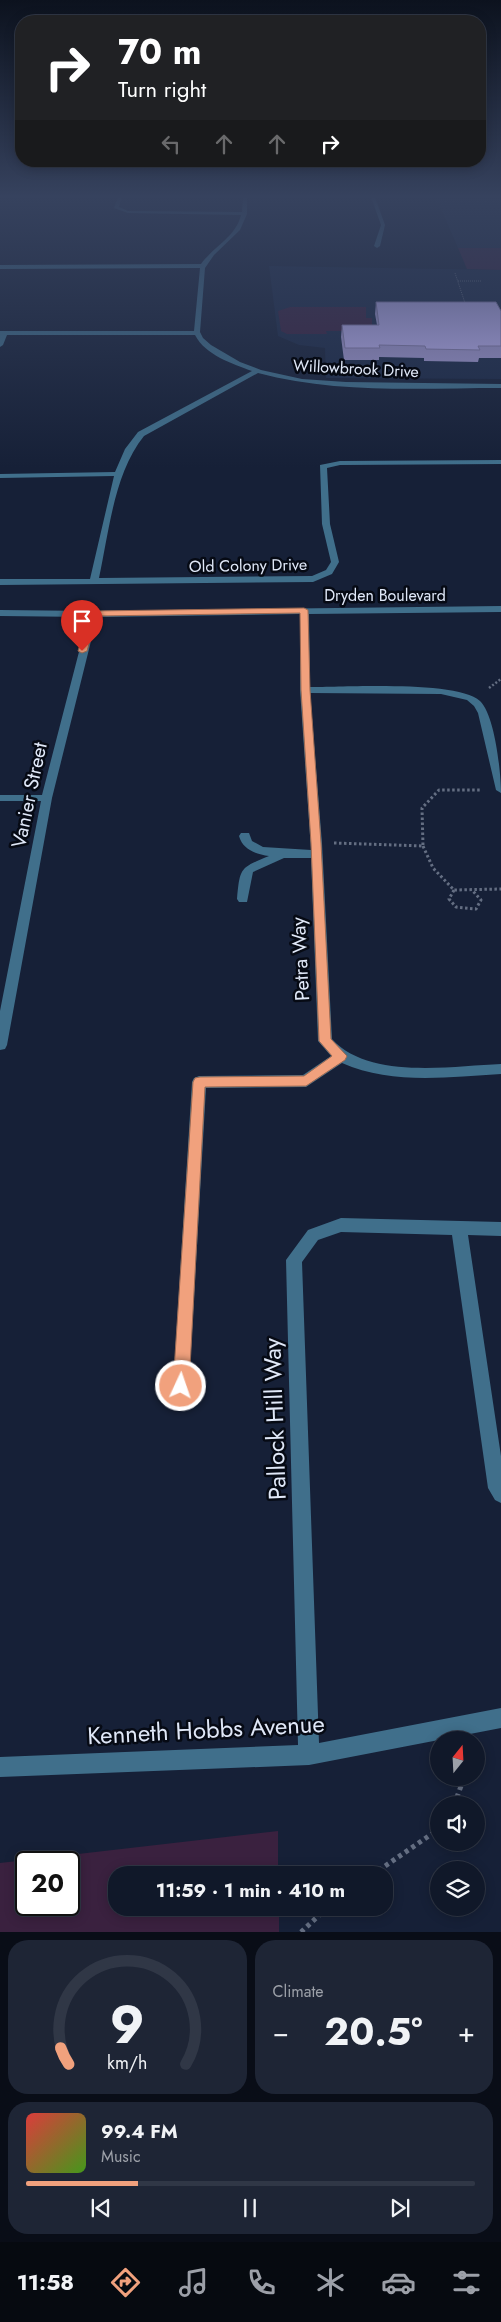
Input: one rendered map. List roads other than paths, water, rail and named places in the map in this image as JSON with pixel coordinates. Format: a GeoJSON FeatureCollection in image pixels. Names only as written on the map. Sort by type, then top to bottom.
{"type":"FeatureCollection","features":[{"type":"Feature","properties":{"kind":"street"},"geometry":{"type":"LineString","coordinates":[[0,345],[3,333],[197,333],[200,287]]}},
{"type":"Feature","properties":{"kind":"street","name":"Willowbrook Drive"},"geometry":{"type":"LineString","coordinates":[[197,333],[206,346],[230,361],[256,372],[293,380],[333,384],[501,386]]}},
{"type":"Feature","properties":{"kind":"street"},"geometry":{"type":"LineString","coordinates":[[94,582],[118,474],[129,449],[141,434],[256,372]]}},
{"type":"Feature","properties":{"kind":"street","name":"Old Colony Drive"},"geometry":{"type":"LineString","coordinates":[[0,582],[313,579],[329,572],[335,562],[326,524],[323,467],[340,463],[501,462]]}},
{"type":"Feature","properties":{"kind":"street"},"geometry":{"type":"LineString","coordinates":[[0,476],[118,474]]}},
{"type":"Feature","properties":{"kind":"street","name":"Dryden Boulevard"},"geometry":{"type":"LineString","coordinates":[[0,613],[94,614],[501,609]]}},
{"type":"Feature","properties":{"kind":"street","name":"Petra Way"},"geometry":{"type":"LineString","coordinates":[[304,610],[305,690],[325,1041],[341,1056],[366,1066],[400,1071],[501,1069]]}},
{"type":"Feature","properties":{"kind":"street","name":"Vanier Street"},"geometry":{"type":"LineString","coordinates":[[0,1045],[2,1024],[47,798],[87,632],[94,614]]}},
{"type":"Feature","properties":{"kind":"street"},"geometry":{"type":"LineString","coordinates":[[305,690],[441,691],[470,698],[478,704],[483,713],[501,790]]}},
{"type":"Feature","properties":{"kind":"street"},"geometry":{"type":"LineString","coordinates":[[0,798],[47,798]]}},
{"type":"Feature","properties":{"kind":"street"},"geometry":{"type":"LineString","coordinates":[[245,836],[247,843],[262,851],[283,854]]}},
{"type":"Feature","properties":{"kind":"street"},"geometry":{"type":"LineString","coordinates":[[243,899],[245,878],[249,868],[283,854],[315,848]]}},
{"type":"Feature","properties":{"kind":"street"},"geometry":{"type":"LineString","coordinates":[[181,1386],[200,1082],[306,1081],[341,1056]]}},
{"type":"Feature","properties":{"kind":"street","name":"Pallock Hill Way"},"geometry":{"type":"LineString","coordinates":[[309,1755],[294,1260],[313,1235],[341,1225],[501,1229]]}},
{"type":"Feature","properties":{"kind":"street"},"geometry":{"type":"LineString","coordinates":[[460,1228],[497,1488],[501,1494]]}},
{"type":"Feature","properties":{"kind":"street","name":"Kenneth Hobbs Avenue"},"geometry":{"type":"LineString","coordinates":[[0,1766],[309,1755],[501,1718]]}}]}
